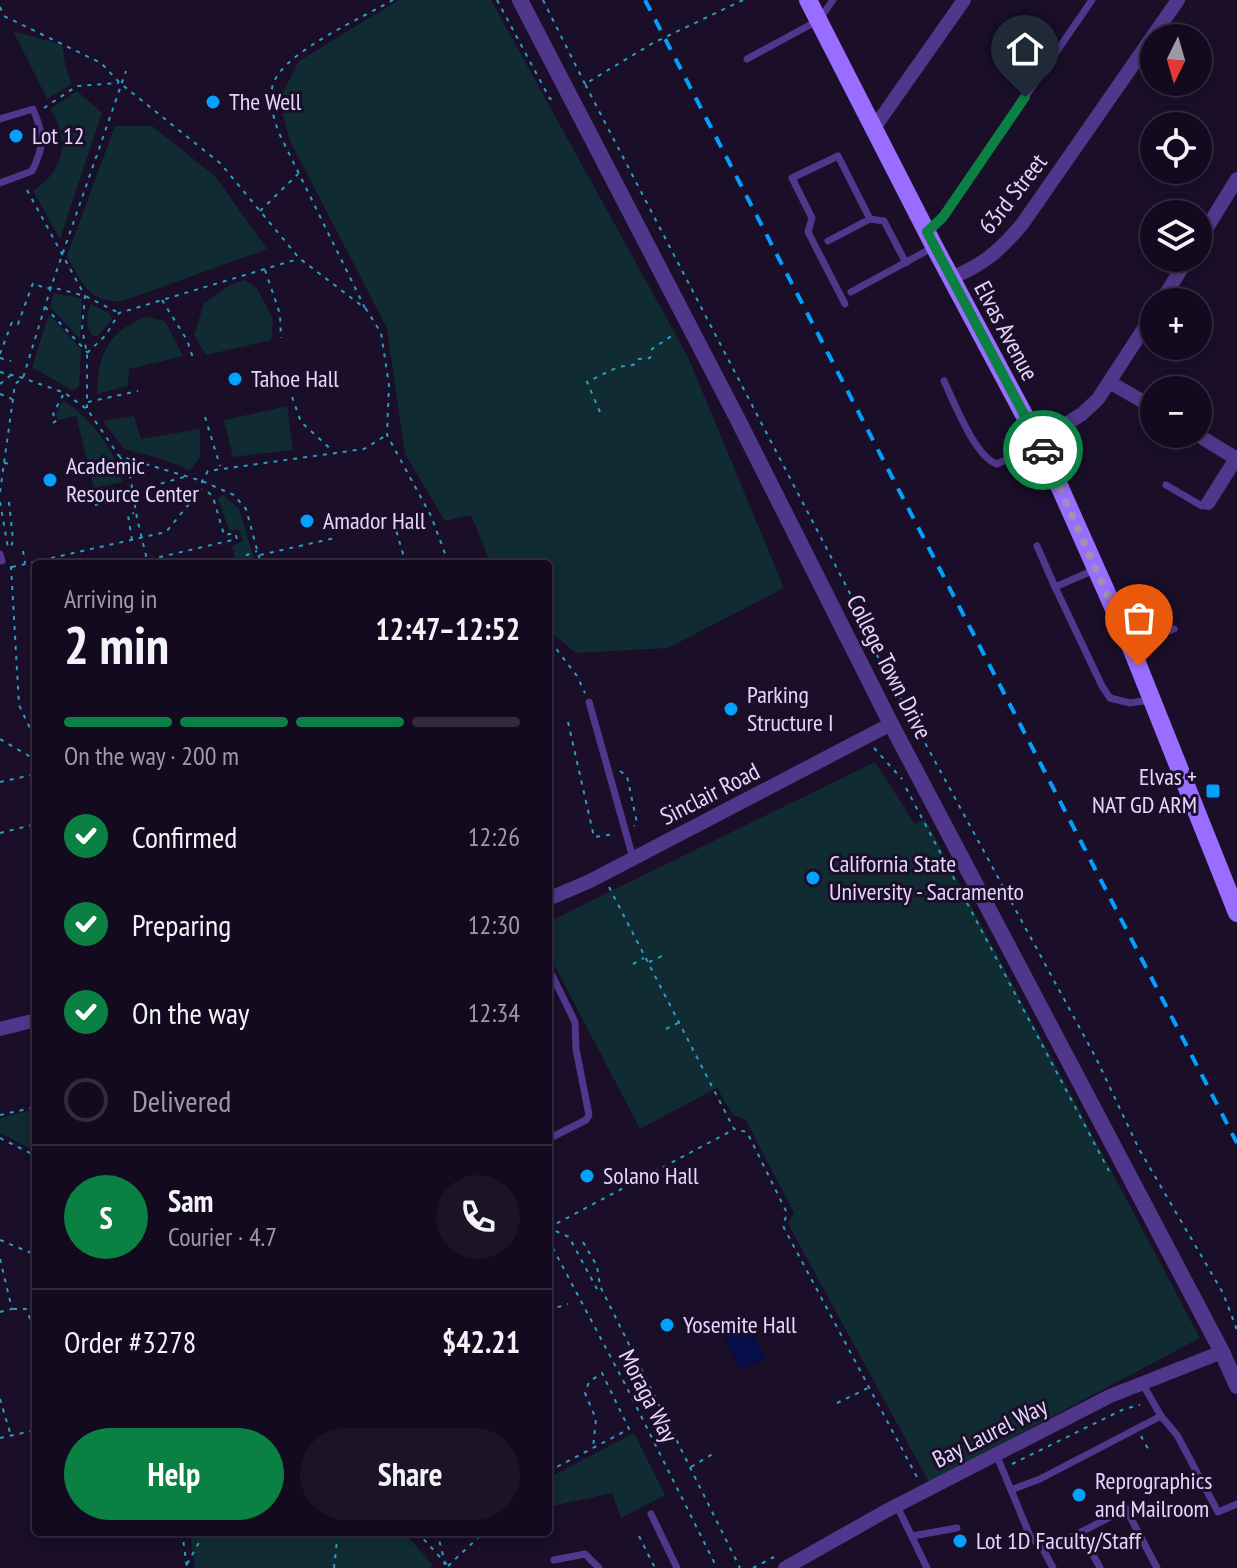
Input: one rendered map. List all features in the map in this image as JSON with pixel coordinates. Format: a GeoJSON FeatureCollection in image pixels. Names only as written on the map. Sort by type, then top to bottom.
{"type":"FeatureCollection","features":[{"type":"Feature","properties":{"kind":"main road","name":"Elvas Avenue"},"geometry":{"type":"LineString","coordinates":[[808,0],[1039,443],[1130,645],[1237,913]]}},
{"type":"Feature","properties":{"kind":"street","name":"College Town Drive"},"geometry":{"type":"LineString","coordinates":[[520,0],[900,726],[1237,1386]]}},
{"type":"Feature","properties":{"kind":"street"},"geometry":{"type":"LineString","coordinates":[[874,128],[964,0]]}},
{"type":"Feature","properties":{"kind":"street","name":"63rd Street"},"geometry":{"type":"LineString","coordinates":[[951,278],[976,268],[997,252],[1023,223],[1178,0]]}},
{"type":"Feature","properties":{"kind":"street"},"geometry":{"type":"LineString","coordinates":[[1212,219],[1237,179]]}},
{"type":"Feature","properties":{"kind":"street"},"geometry":{"type":"LineString","coordinates":[[1039,443],[1082,414],[1111,383],[1140,336]]}},
{"type":"Feature","properties":{"kind":"street"},"geometry":{"type":"LineString","coordinates":[[1111,383],[1140,400]]}},
{"type":"Feature","properties":{"kind":"street"},"geometry":{"type":"LineString","coordinates":[[1208,503],[1237,458],[1212,443]]}},
{"type":"Feature","properties":{"kind":"street","name":"Sinclair Road"},"geometry":{"type":"LineString","coordinates":[[552,897],[900,726]]}},
{"type":"Feature","properties":{"kind":"street"},"geometry":{"type":"LineString","coordinates":[[0,1029],[32,1021]]}},
{"type":"Feature","properties":{"kind":"street","name":"Bay Laurel Way"},"geometry":{"type":"LineString","coordinates":[[785,1568],[925,1491],[999,1461],[1110,1396],[1222,1352]]}},
{"type":"Feature","properties":{"kind":"lane"},"geometry":{"type":"LineString","coordinates":[[747,59],[819,20],[833,0]]}},
{"type":"Feature","properties":{"kind":"lane"},"geometry":{"type":"LineString","coordinates":[[851,292],[906,263],[930,239],[1092,0]]}},
{"type":"Feature","properties":{"kind":"lane"},"geometry":{"type":"LineString","coordinates":[[0,119],[33,109],[41,131],[43,150],[32,171],[0,183]]}},
{"type":"Feature","properties":{"kind":"lane"},"geometry":{"type":"LineString","coordinates":[[845,304],[808,232],[812,218],[792,178],[838,156],[870,219]]}},
{"type":"Feature","properties":{"kind":"lane"},"geometry":{"type":"LineString","coordinates":[[828,241],[870,219],[884,221],[906,263]]}},
{"type":"Feature","properties":{"kind":"lane"},"geometry":{"type":"LineString","coordinates":[[944,381],[979,450],[991,463],[997,464],[1039,443]]}},
{"type":"Feature","properties":{"kind":"lane"},"geometry":{"type":"LineString","coordinates":[[1166,485],[1202,506],[1208,503]]}},
{"type":"Feature","properties":{"kind":"lane"},"geometry":{"type":"LineString","coordinates":[[1037,546],[1110,698],[1130,703],[1152,700]]}},
{"type":"Feature","properties":{"kind":"lane"},"geometry":{"type":"LineString","coordinates":[[1055,587],[1096,569]]}},
{"type":"Feature","properties":{"kind":"lane"},"geometry":{"type":"LineString","coordinates":[[1130,645],[1174,629]]}},
{"type":"Feature","properties":{"kind":"lane"},"geometry":{"type":"LineString","coordinates":[[589,702],[633,858]]}},
{"type":"Feature","properties":{"kind":"lane"},"geometry":{"type":"LineString","coordinates":[[552,975],[575,1022],[576,1049],[589,1115],[586,1120],[552,1137]]}},
{"type":"Feature","properties":{"kind":"lane"},"geometry":{"type":"LineString","coordinates":[[1142,1383],[1161,1416],[1177,1435],[1218,1512],[1237,1504]]}},
{"type":"Feature","properties":{"kind":"lane"},"geometry":{"type":"LineString","coordinates":[[1011,1490],[1040,1479],[1161,1416]]}},
{"type":"Feature","properties":{"kind":"lane"},"geometry":{"type":"LineString","coordinates":[[999,1461],[1030,1536],[1044,1551],[1053,1568]]}},
{"type":"Feature","properties":{"kind":"lane"},"geometry":{"type":"LineString","coordinates":[[897,1506],[927,1568]]}},
{"type":"Feature","properties":{"kind":"lane"},"geometry":{"type":"LineString","coordinates":[[1044,1551],[1126,1509],[1157,1568]]}},
{"type":"Feature","properties":{"kind":"lane"},"geometry":{"type":"LineString","coordinates":[[651,1514],[677,1568]]}},
{"type":"Feature","properties":{"kind":"lane"},"geometry":{"type":"LineString","coordinates":[[912,1536],[957,1528]]}},
{"type":"Feature","properties":{"kind":"lane"},"geometry":{"type":"LineString","coordinates":[[1081,1532],[1100,1568]]}},
{"type":"Feature","properties":{"kind":"lane"},"geometry":{"type":"LineString","coordinates":[[554,1560],[580,1553],[599,1568]]}},
{"type":"Feature","properties":{"kind":"path"},"geometry":{"type":"LineString","coordinates":[[393,0],[311,46],[290,63],[275,80],[270,102],[278,131],[366,309],[381,333],[389,385],[387,435],[431,516],[448,560]]}},
{"type":"Feature","properties":{"kind":"path"},"geometry":{"type":"LineString","coordinates":[[497,0],[550,99]]}},
{"type":"Feature","properties":{"kind":"path"},"geometry":{"type":"LineString","coordinates":[[543,0],[856,605],[864,631],[1096,1058],[1139,1149],[1223,1293],[1237,1330]]}},
{"type":"Feature","properties":{"kind":"path"},"geometry":{"type":"LineString","coordinates":[[585,84],[653,43],[743,0]]}},
{"type":"Feature","properties":{"kind":"path"},"geometry":{"type":"LineString","coordinates":[[0,7],[4,16],[101,63],[120,83],[221,164],[299,258],[366,309]]}},
{"type":"Feature","properties":{"kind":"path"},"geometry":{"type":"LineString","coordinates":[[0,492],[15,384],[23,378],[126,71]]}},
{"type":"Feature","properties":{"kind":"path"},"geometry":{"type":"LineString","coordinates":[[33,109],[45,108],[77,86],[120,83]]}},
{"type":"Feature","properties":{"kind":"path"},"geometry":{"type":"LineString","coordinates":[[260,211],[299,173]]}},
{"type":"Feature","properties":{"kind":"path"},"geometry":{"type":"LineString","coordinates":[[27,190],[85,296],[82,329],[87,353],[87,409]]}},
{"type":"Feature","properties":{"kind":"path"},"geometry":{"type":"LineString","coordinates":[[87,353],[106,335],[119,313],[299,258]]}},
{"type":"Feature","properties":{"kind":"path"},"geometry":{"type":"LineString","coordinates":[[264,268],[280,314],[281,338]]}},
{"type":"Feature","properties":{"kind":"path"},"geometry":{"type":"LineString","coordinates":[[11,361],[0,356],[12,322],[18,324],[33,283],[47,289],[51,287],[85,296],[119,313]]}},
{"type":"Feature","properties":{"kind":"path"},"geometry":{"type":"LineString","coordinates":[[162,300],[187,340],[193,358]]}},
{"type":"Feature","properties":{"kind":"path"},"geometry":{"type":"LineString","coordinates":[[45,307],[87,353]]}},
{"type":"Feature","properties":{"kind":"path"},"geometry":{"type":"LineString","coordinates":[[600,412],[587,382],[618,367],[633,365],[638,359],[650,358],[652,349],[677,333]]}},
{"type":"Feature","properties":{"kind":"path"},"geometry":{"type":"LineString","coordinates":[[0,372],[65,393],[87,409],[130,475],[148,560]]}},
{"type":"Feature","properties":{"kind":"path"},"geometry":{"type":"LineString","coordinates":[[0,384],[11,375]]}},
{"type":"Feature","properties":{"kind":"path"},"geometry":{"type":"LineString","coordinates":[[87,402],[138,391]]}},
{"type":"Feature","properties":{"kind":"path"},"geometry":{"type":"LineString","coordinates":[[53,423],[57,420],[53,414],[65,393]]}},
{"type":"Feature","properties":{"kind":"path"},"geometry":{"type":"LineString","coordinates":[[0,394],[12,399]]}},
{"type":"Feature","properties":{"kind":"path"},"geometry":{"type":"LineString","coordinates":[[292,397],[301,422],[334,452]]}},
{"type":"Feature","properties":{"kind":"path"},"geometry":{"type":"LineString","coordinates":[[205,417],[221,467]]}},
{"type":"Feature","properties":{"kind":"path"},"geometry":{"type":"LineString","coordinates":[[156,560],[237,539],[235,533],[224,535],[213,497],[203,487],[202,481],[208,471],[364,449],[387,435]]}},
{"type":"Feature","properties":{"kind":"path"},"geometry":{"type":"LineString","coordinates":[[119,456],[202,481],[234,495],[246,509],[260,560]]}},
{"type":"Feature","properties":{"kind":"path"},"geometry":{"type":"LineString","coordinates":[[3,463],[13,464]]}},
{"type":"Feature","properties":{"kind":"path"},"geometry":{"type":"LineString","coordinates":[[95,505],[145,493],[156,485],[186,476]]}},
{"type":"Feature","properties":{"kind":"path"},"geometry":{"type":"LineString","coordinates":[[50,560],[166,532],[203,487]]}},
{"type":"Feature","properties":{"kind":"path"},"geometry":{"type":"LineString","coordinates":[[0,502],[11,567],[19,705],[32,733]]}},
{"type":"Feature","properties":{"kind":"path"},"geometry":{"type":"LineString","coordinates":[[9,502],[13,540],[9,552]]}},
{"type":"Feature","properties":{"kind":"path"},"geometry":{"type":"LineString","coordinates":[[132,540],[128,515],[136,512]]}},
{"type":"Feature","properties":{"kind":"path"},"geometry":{"type":"LineString","coordinates":[[405,560],[394,523],[431,516]]}},
{"type":"Feature","properties":{"kind":"path"},"geometry":{"type":"LineString","coordinates":[[259,555],[335,538]]}},
{"type":"Feature","properties":{"kind":"path"},"geometry":{"type":"LineString","coordinates":[[244,560],[244,556],[258,550]]}},
{"type":"Feature","properties":{"kind":"path"},"geometry":{"type":"LineString","coordinates":[[23,551],[26,564]]}},
{"type":"Feature","properties":{"kind":"path"},"geometry":{"type":"LineString","coordinates":[[11,567],[32,564]]}},
{"type":"Feature","properties":{"kind":"path"},"geometry":{"type":"LineString","coordinates":[[552,646],[577,676],[589,702]]}},
{"type":"Feature","properties":{"kind":"path"},"geometry":{"type":"LineString","coordinates":[[900,726],[910,716]]}},
{"type":"Feature","properties":{"kind":"path"},"geometry":{"type":"LineString","coordinates":[[568,722],[594,837],[616,834]]}},
{"type":"Feature","properties":{"kind":"path"},"geometry":{"type":"LineString","coordinates":[[900,726],[914,724]]}},
{"type":"Feature","properties":{"kind":"path"},"geometry":{"type":"LineString","coordinates":[[0,739],[32,758]]}},
{"type":"Feature","properties":{"kind":"path"},"geometry":{"type":"LineString","coordinates":[[873,747],[903,780],[1110,1173]]}},
{"type":"Feature","properties":{"kind":"path"},"geometry":{"type":"LineString","coordinates":[[619,771],[627,776],[637,823],[634,832]]}},
{"type":"Feature","properties":{"kind":"path"},"geometry":{"type":"LineString","coordinates":[[0,782],[32,775]]}},
{"type":"Feature","properties":{"kind":"path"},"geometry":{"type":"LineString","coordinates":[[0,833],[32,825]]}},
{"type":"Feature","properties":{"kind":"path"},"geometry":{"type":"LineString","coordinates":[[607,882],[734,1129]]}},
{"type":"Feature","properties":{"kind":"path"},"geometry":{"type":"LineString","coordinates":[[648,962],[662,956]]}},
{"type":"Feature","properties":{"kind":"path"},"geometry":{"type":"LineString","coordinates":[[633,964],[645,957]]}},
{"type":"Feature","properties":{"kind":"path"},"geometry":{"type":"LineString","coordinates":[[666,1029],[679,1023]]}},
{"type":"Feature","properties":{"kind":"path"},"geometry":{"type":"LineString","coordinates":[[0,1115],[32,1108]]}},
{"type":"Feature","properties":{"kind":"path"},"geometry":{"type":"LineString","coordinates":[[552,1224],[734,1129],[747,1132],[787,1213],[783,1226],[925,1491]]}},
{"type":"Feature","properties":{"kind":"path"},"geometry":{"type":"LineString","coordinates":[[0,1138],[32,1154]]}},
{"type":"Feature","properties":{"kind":"path"},"geometry":{"type":"LineString","coordinates":[[552,1228],[569,1237],[740,1568]]}},
{"type":"Feature","properties":{"kind":"path"},"geometry":{"type":"LineString","coordinates":[[0,1240],[32,1253]]}},
{"type":"Feature","properties":{"kind":"path"},"geometry":{"type":"LineString","coordinates":[[583,1242],[597,1266],[597,1288]]}},
{"type":"Feature","properties":{"kind":"path","name":"Moraga Way"},"geometry":{"type":"LineString","coordinates":[[552,1247],[717,1568]]}},
{"type":"Feature","properties":{"kind":"path"},"geometry":{"type":"LineString","coordinates":[[0,1259],[12,1309]]}},
{"type":"Feature","properties":{"kind":"path"},"geometry":{"type":"LineString","coordinates":[[552,1309],[568,1304]]}},
{"type":"Feature","properties":{"kind":"path"},"geometry":{"type":"LineString","coordinates":[[0,1312],[26,1309],[32,1321]]}},
{"type":"Feature","properties":{"kind":"path"},"geometry":{"type":"LineString","coordinates":[[552,1470],[553,1469],[593,1448],[629,1429],[602,1373],[589,1382],[585,1393],[596,1419],[593,1448]]}},
{"type":"Feature","properties":{"kind":"path"},"geometry":{"type":"LineString","coordinates":[[837,1403],[869,1388]]}},
{"type":"Feature","properties":{"kind":"path"},"geometry":{"type":"LineString","coordinates":[[0,1399],[11,1436]]}},
{"type":"Feature","properties":{"kind":"path"},"geometry":{"type":"LineString","coordinates":[[999,1461],[1124,1409],[1141,1405]]}},
{"type":"Feature","properties":{"kind":"path"},"geometry":{"type":"LineString","coordinates":[[1124,1409],[1126,1413]]}},
{"type":"Feature","properties":{"kind":"path"},"geometry":{"type":"LineString","coordinates":[[0,1438],[32,1431]]}},
{"type":"Feature","properties":{"kind":"path"},"geometry":{"type":"LineString","coordinates":[[1141,1435],[1148,1449]]}},
{"type":"Feature","properties":{"kind":"path"},"geometry":{"type":"LineString","coordinates":[[690,1467],[714,1453]]}},
{"type":"Feature","properties":{"kind":"path"},"geometry":{"type":"LineString","coordinates":[[183,1536],[187,1566]]}},
{"type":"Feature","properties":{"kind":"path"},"geometry":{"type":"LineString","coordinates":[[187,1566],[203,1536]]}},
{"type":"Feature","properties":{"kind":"path"},"geometry":{"type":"LineString","coordinates":[[334,1568],[338,1536]]}},
{"type":"Feature","properties":{"kind":"path"},"geometry":{"type":"LineString","coordinates":[[421,1536],[447,1565]]}},
{"type":"Feature","properties":{"kind":"path"},"geometry":{"type":"LineString","coordinates":[[438,1536],[447,1565]]}},
{"type":"Feature","properties":{"kind":"path"},"geometry":{"type":"LineString","coordinates":[[440,1568],[480,1536]]}},
{"type":"Feature","properties":{"kind":"path"},"geometry":{"type":"LineString","coordinates":[[639,1536],[655,1568]]}},
{"type":"Feature","properties":{"kind":"shaded area"},"geometry":{"type":"Polygon","coordinates":[[[399,0],[491,0],[688,357],[784,588],[668,648],[576,653],[552,633],[552,560],[489,560],[471,515],[445,521],[405,454],[387,328],[290,141],[279,100],[299,61],[399,0]]]}},
{"type":"Feature","properties":{"kind":"shaded area"},"geometry":{"type":"Polygon","coordinates":[[[13,31],[62,45],[72,84],[47,99],[13,31]]]}},
{"type":"Feature","properties":{"kind":"shaded area"},"geometry":{"type":"Polygon","coordinates":[[[77,91],[102,113],[60,239],[33,191],[52,174],[61,154],[61,132],[50,109],[77,91]]]}},
{"type":"Feature","properties":{"kind":"shaded area"},"geometry":{"type":"Polygon","coordinates":[[[115,126],[152,126],[215,176],[267,249],[123,301],[111,301],[94,295],[82,282],[67,256],[115,126]]]}},
{"type":"Feature","properties":{"kind":"shaded area"},"geometry":{"type":"Polygon","coordinates":[[[245,280],[257,288],[273,319],[271,340],[206,355],[194,335],[204,303],[230,285],[245,280]]]}},
{"type":"Feature","properties":{"kind":"shaded area"},"geometry":{"type":"Polygon","coordinates":[[[54,293],[82,299],[80,339],[50,307],[54,293]]]}},
{"type":"Feature","properties":{"kind":"shaded area"},"geometry":{"type":"Polygon","coordinates":[[[91,304],[110,314],[112,319],[98,336],[90,333],[88,325],[91,304]]]}},
{"type":"Feature","properties":{"kind":"shaded area"},"geometry":{"type":"Polygon","coordinates":[[[49,314],[81,349],[79,387],[72,390],[32,367],[49,314]]]}},
{"type":"Feature","properties":{"kind":"shaded area"},"geometry":{"type":"Polygon","coordinates":[[[145,317],[165,321],[183,356],[129,369],[128,386],[97,394],[100,368],[107,347],[122,330],[145,317]]]}},
{"type":"Feature","properties":{"kind":"shaded area"},"geometry":{"type":"Polygon","coordinates":[[[63,400],[83,416],[100,436],[120,470],[123,482],[94,488],[76,416],[58,420],[56,414],[63,400]]]}},
{"type":"Feature","properties":{"kind":"shaded area"},"geometry":{"type":"Polygon","coordinates":[[[287,406],[293,450],[233,457],[224,420],[287,406]]]}},
{"type":"Feature","properties":{"kind":"shaded area"},"geometry":{"type":"Polygon","coordinates":[[[134,416],[141,439],[200,429],[200,457],[190,470],[124,449],[103,421],[134,416]]]}},
{"type":"Feature","properties":{"kind":"shaded area"},"geometry":{"type":"Polygon","coordinates":[[[223,495],[239,509],[255,560],[235,560],[232,546],[243,541],[239,530],[229,530],[218,499],[223,495]]]}},
{"type":"Feature","properties":{"kind":"shaded area"},"geometry":{"type":"Polygon","coordinates":[[[875,762],[915,824],[925,819],[1200,1338],[929,1482],[788,1224],[794,1213],[746,1120],[733,1115],[717,1088],[640,1129],[552,961],[552,920],[875,762]]]}},
{"type":"Feature","properties":{"kind":"shaded area"},"geometry":{"type":"Polygon","coordinates":[[[32,1110],[32,1149],[0,1133],[0,1118],[32,1110]]]}},
{"type":"Feature","properties":{"kind":"shaded area"},"geometry":{"type":"Polygon","coordinates":[[[743,1316],[766,1358],[740,1369],[721,1329],[743,1316]]]}},
{"type":"Feature","properties":{"kind":"shaded area"},"geometry":{"type":"Polygon","coordinates":[[[634,1433],[665,1495],[621,1518],[612,1493],[552,1506],[552,1476],[634,1433]]]}},
{"type":"Feature","properties":{"kind":"shaded area"},"geometry":{"type":"Polygon","coordinates":[[[191,1536],[408,1536],[433,1565],[430,1568],[195,1568],[191,1536]]]}},
{"type":"Feature","properties":{"kind":"railway"},"geometry":{"type":"LineString","coordinates":[[645,0],[1237,1143]]}},
{"type":"Feature","properties":{"kind":"way so far"},"geometry":{"type":"LineString","coordinates":[[1043,450],[1139,666]]}},
{"type":"Feature","properties":{"kind":"place","name":"The Well"},"geometry":{"type":"Point","coordinates":[213,102]}},
{"type":"Feature","properties":{"kind":"place","name":"Lot 12"},"geometry":{"type":"Point","coordinates":[16,136]}},
{"type":"Feature","properties":{"kind":"place","name":"Tahoe Hall"},"geometry":{"type":"Point","coordinates":[235,379]}},
{"type":"Feature","properties":{"kind":"place","name":"Academic Resource Center"},"geometry":{"type":"Point","coordinates":[50,480]}},
{"type":"Feature","properties":{"kind":"place","name":"Amador Hall"},"geometry":{"type":"Point","coordinates":[307,521]}},
{"type":"Feature","properties":{"kind":"place","name":"Parking Structure I"},"geometry":{"type":"Point","coordinates":[731,709]}},
{"type":"Feature","properties":{"kind":"place","name":"Elvas + NAT GD ARM"},"geometry":{"type":"Point","coordinates":[1213,791]}},
{"type":"Feature","properties":{"kind":"place","name":"California State University - Sacramento"},"geometry":{"type":"Point","coordinates":[813,878]}},
{"type":"Feature","properties":{"kind":"place","name":"Solano Hall"},"geometry":{"type":"Point","coordinates":[587,1176]}},
{"type":"Feature","properties":{"kind":"place","name":"Yosemite Hall"},"geometry":{"type":"Point","coordinates":[667,1325]}},
{"type":"Feature","properties":{"kind":"place","name":"Reprographics and Mailroom"},"geometry":{"type":"Point","coordinates":[1079,1495]}},
{"type":"Feature","properties":{"kind":"place","name":"Lot 1D Faculty/Staff"},"geometry":{"type":"Point","coordinates":[960,1541]}},
{"type":"Feature","properties":{"kind":"route"},"geometry":{"type":"LineString","coordinates":[[1025,97],[943,217],[927,232],[1043,450]]}}]}
